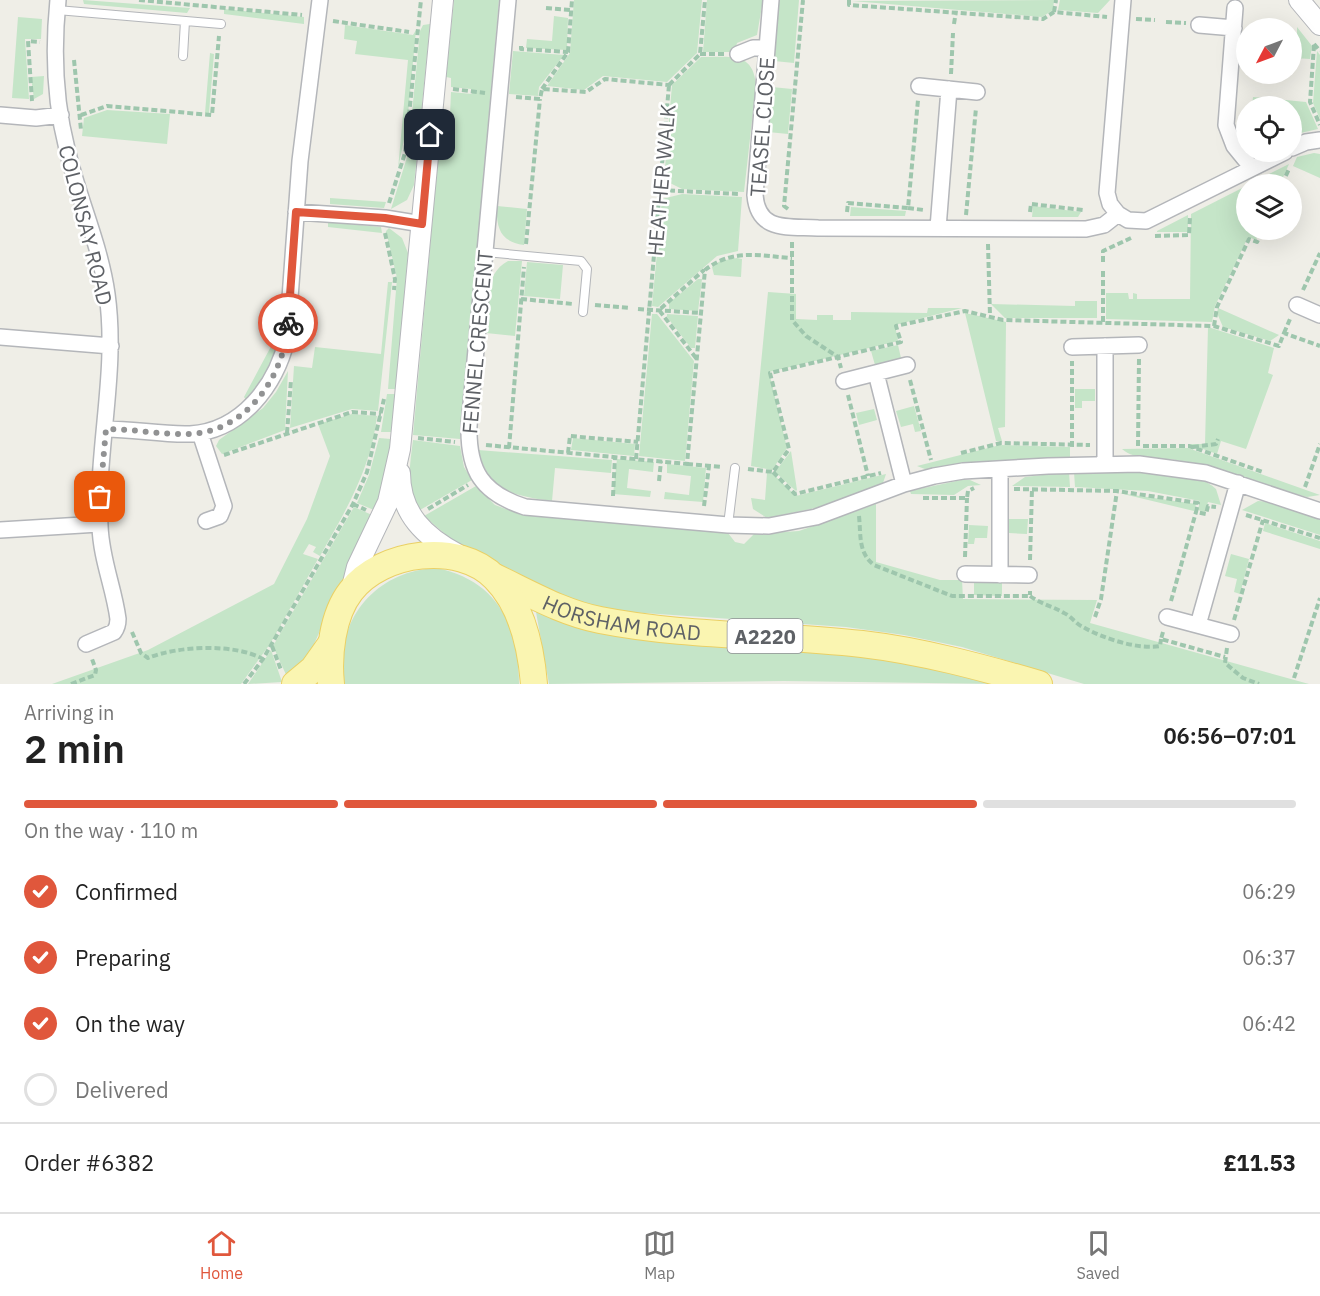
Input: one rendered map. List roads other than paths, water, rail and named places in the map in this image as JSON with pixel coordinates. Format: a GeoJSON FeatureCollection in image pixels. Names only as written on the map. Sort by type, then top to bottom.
{"type":"FeatureCollection","features":[{"type":"Feature","properties":{"kind":"main road","name":"HORSHAM ROAD"},"geometry":{"type":"LineString","coordinates":[[351,591],[378,569],[405,558],[437,554],[467,560],[495,577],[557,606],[598,620],[649,628],[864,644],[975,666],[1039,684]]}},
{"type":"Feature","properties":{"kind":"main road"},"geometry":{"type":"LineString","coordinates":[[495,577],[513,603],[523,624],[534,684]]}},
{"type":"Feature","properties":{"kind":"main road"},"geometry":{"type":"LineString","coordinates":[[288,678],[313,669],[330,645],[351,591]]}},
{"type":"Feature","properties":{"kind":"main road"},"geometry":{"type":"LineString","coordinates":[[330,645],[331,684]]}},
{"type":"Feature","properties":{"kind":"street"},"geometry":{"type":"LineString","coordinates":[[106,429],[200,432],[230,421],[259,398],[281,363],[287,339],[296,212],[320,0]]}},
{"type":"Feature","properties":{"kind":"street"},"geometry":{"type":"LineString","coordinates":[[443,0],[401,443],[400,479],[406,507],[426,534],[467,560]]}},
{"type":"Feature","properties":{"kind":"street","name":"FENNEL CRESCENT"},"geometry":{"type":"LineString","coordinates":[[508,0],[469,443],[480,478],[496,495],[525,507],[728,525]]}},
{"type":"Feature","properties":{"kind":"street","name":"TEASEL CLOSE"},"geometry":{"type":"LineString","coordinates":[[771,0],[755,195],[758,214],[764,221],[792,226],[1086,229],[1104,225],[1118,214]]}},
{"type":"Feature","properties":{"kind":"street"},"geometry":{"type":"LineString","coordinates":[[1123,0],[1107,193],[1110,204],[1118,214],[1136,222],[1146,221],[1264,162]]}},
{"type":"Feature","properties":{"kind":"street"},"geometry":{"type":"LineString","coordinates":[[1299,0],[1320,25]]}},
{"type":"Feature","properties":{"kind":"street","name":"COLONSAY ROAD"},"geometry":{"type":"LineString","coordinates":[[57,5],[55,41],[66,148],[101,266],[107,294],[111,346],[99,524],[117,627],[108,636],[86,644]]}},
{"type":"Feature","properties":{"kind":"street"},"geometry":{"type":"LineString","coordinates":[[1235,8],[1226,125],[1234,146],[1252,168]]}},
{"type":"Feature","properties":{"kind":"street"},"geometry":{"type":"LineString","coordinates":[[1199,25],[1234,28]]}},
{"type":"Feature","properties":{"kind":"street"},"geometry":{"type":"LineString","coordinates":[[738,54],[753,48],[767,48]]}},
{"type":"Feature","properties":{"kind":"street"},"geometry":{"type":"LineString","coordinates":[[938,228],[950,82]]}},
{"type":"Feature","properties":{"kind":"street"},"geometry":{"type":"LineString","coordinates":[[919,86],[950,82],[977,92]]}},
{"type":"Feature","properties":{"kind":"street"},"geometry":{"type":"LineString","coordinates":[[0,115],[36,118],[61,115]]}},
{"type":"Feature","properties":{"kind":"street"},"geometry":{"type":"LineString","coordinates":[[1302,144],[1320,140]]}},
{"type":"Feature","properties":{"kind":"street"},"geometry":{"type":"LineString","coordinates":[[296,212],[385,218],[422,224]]}},
{"type":"Feature","properties":{"kind":"street"},"geometry":{"type":"LineString","coordinates":[[1297,305],[1320,315]]}},
{"type":"Feature","properties":{"kind":"street"},"geometry":{"type":"LineString","coordinates":[[0,337],[111,346]]}},
{"type":"Feature","properties":{"kind":"street"},"geometry":{"type":"LineString","coordinates":[[1072,347],[1139,345]]}},
{"type":"Feature","properties":{"kind":"street"},"geometry":{"type":"LineString","coordinates":[[1105,346],[1105,464]]}},
{"type":"Feature","properties":{"kind":"street"},"geometry":{"type":"LineString","coordinates":[[844,381],[907,365]]}},
{"type":"Feature","properties":{"kind":"street"},"geometry":{"type":"LineString","coordinates":[[876,373],[904,484]]}},
{"type":"Feature","properties":{"kind":"street"},"geometry":{"type":"LineString","coordinates":[[200,432],[224,506],[220,516],[206,520]]}},
{"type":"Feature","properties":{"kind":"street"},"geometry":{"type":"LineString","coordinates":[[351,591],[357,567],[388,502],[401,443]]}},
{"type":"Feature","properties":{"kind":"street"},"geometry":{"type":"LineString","coordinates":[[728,525],[787,524],[854,503],[904,484],[963,471],[1105,464],[1175,467],[1238,483],[1320,511]]}},
{"type":"Feature","properties":{"kind":"street"},"geometry":{"type":"LineString","coordinates":[[1000,469],[1000,575]]}},
{"type":"Feature","properties":{"kind":"street"},"geometry":{"type":"LineString","coordinates":[[1198,626],[1238,483]]}},
{"type":"Feature","properties":{"kind":"street"},"geometry":{"type":"LineString","coordinates":[[0,530],[99,524]]}},
{"type":"Feature","properties":{"kind":"street"},"geometry":{"type":"LineString","coordinates":[[965,574],[1029,575]]}},
{"type":"Feature","properties":{"kind":"street"},"geometry":{"type":"LineString","coordinates":[[1167,617],[1230,634]]}},
{"type":"Feature","properties":{"kind":"lane"},"geometry":{"type":"LineString","coordinates":[[57,5],[221,24]]}},
{"type":"Feature","properties":{"kind":"lane"},"geometry":{"type":"LineString","coordinates":[[183,56],[185,21]]}},
{"type":"Feature","properties":{"kind":"lane"},"geometry":{"type":"LineString","coordinates":[[485,252],[575,259],[585,265],[587,269],[583,312]]}},
{"type":"Feature","properties":{"kind":"lane"},"geometry":{"type":"LineString","coordinates":[[728,525],[735,468]]}}]}
